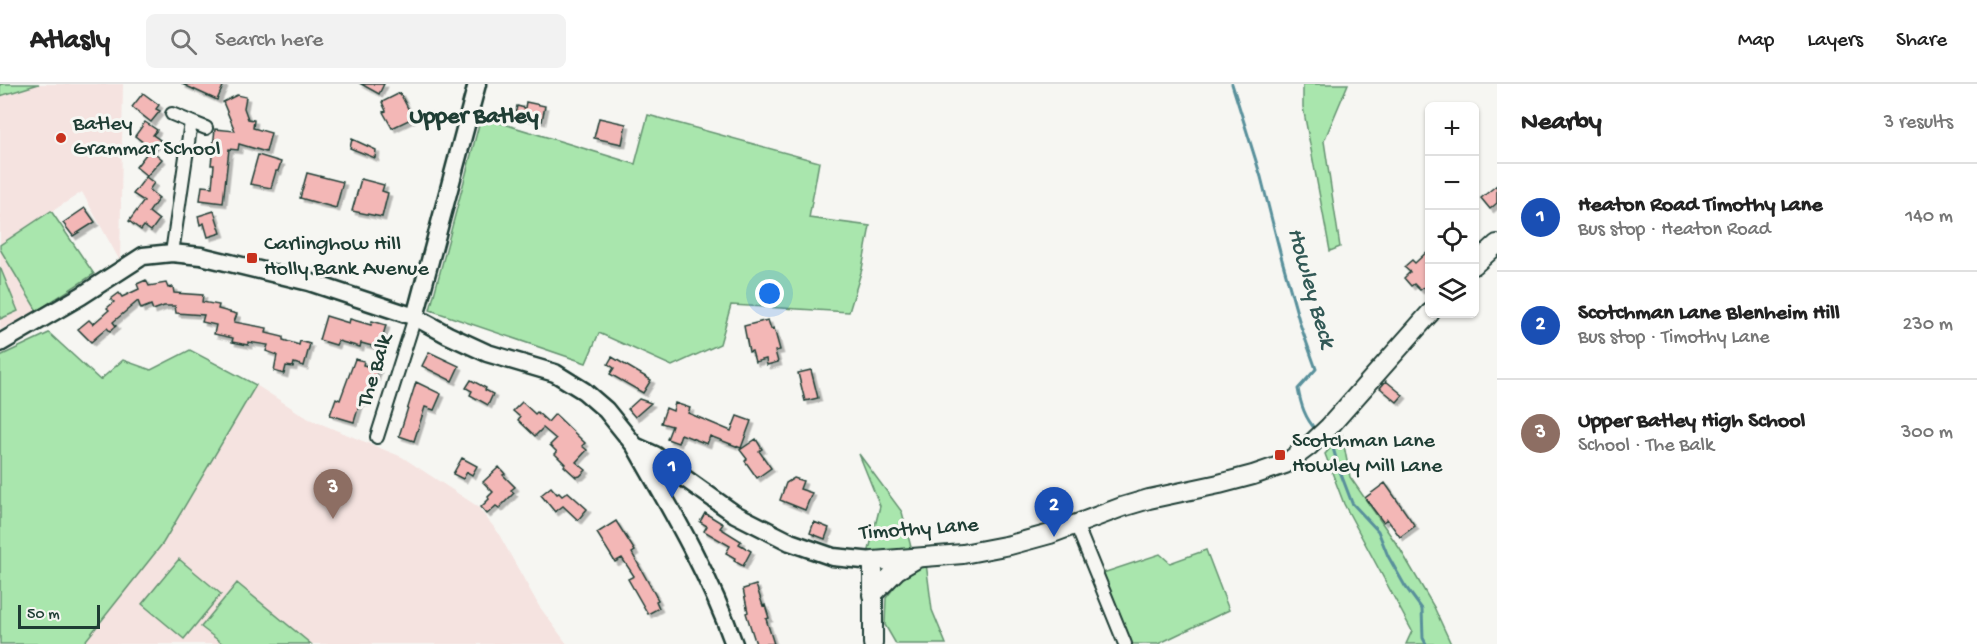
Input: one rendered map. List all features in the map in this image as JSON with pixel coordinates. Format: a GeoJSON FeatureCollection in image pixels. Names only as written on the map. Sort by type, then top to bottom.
{"type":"FeatureCollection","features":[{"type":"Feature","properties":{"kind":"main road"},"geometry":{"type":"LineString","coordinates":[[1476,264],[1497,244]]}},
{"type":"Feature","properties":{"kind":"main road","name":"Timothy Lane"},"geometry":{"type":"LineString","coordinates":[[873,561],[963,554],[1010,545],[1149,499],[1219,484],[1285,464],[1329,427],[1426,318]]}},
{"type":"Feature","properties":{"kind":"main road"},"geometry":{"type":"LineString","coordinates":[[872,595],[897,570],[920,557]]}},
{"type":"Feature","properties":{"kind":"main road"},"geometry":{"type":"LineString","coordinates":[[873,561],[873,644]]}},
{"type":"Feature","properties":{"kind":"street"},"geometry":{"type":"LineString","coordinates":[[415,317],[477,84]]}},
{"type":"Feature","properties":{"kind":"street"},"geometry":{"type":"LineString","coordinates":[[172,114],[206,128]]}},
{"type":"Feature","properties":{"kind":"street"},"geometry":{"type":"LineString","coordinates":[[172,253],[191,122]]}},
{"type":"Feature","properties":{"kind":"street","name":"Timothy Lane"},"geometry":{"type":"LineString","coordinates":[[0,343],[81,296],[143,256],[172,253],[201,256],[309,282],[415,317],[487,353],[555,373],[584,391],[606,410],[635,446],[655,455],[735,514],[790,542],[833,557],[873,561]]}},
{"type":"Feature","properties":{"kind":"street","name":"The Balk"},"geometry":{"type":"LineString","coordinates":[[377,437],[415,317]]}},
{"type":"Feature","properties":{"kind":"street"},"geometry":{"type":"LineString","coordinates":[[635,446],[712,586],[734,644]]}},
{"type":"Feature","properties":{"kind":"street"},"geometry":{"type":"LineString","coordinates":[[1077,524],[1125,644]]}},
{"type":"Feature","properties":{"kind":"shaded area","name":"Batley Grammar School"},"geometry":{"type":"Polygon","coordinates":[[[0,84],[123,84],[120,261],[82,192],[0,245],[0,84]]]}},
{"type":"Feature","properties":{"kind":"shaded area"},"geometry":{"type":"Polygon","coordinates":[[[0,249],[37,311],[0,330],[0,249]]]}},
{"type":"Feature","properties":{"kind":"shaded area"},"geometry":{"type":"Polygon","coordinates":[[[256,385],[309,419],[402,457],[477,506],[497,531],[539,606],[567,644],[83,644],[163,543],[256,385]]]}},
{"type":"Feature","properties":{"kind":"green space"},"geometry":{"type":"Polygon","coordinates":[[[0,84],[39,84],[0,96],[0,84]]]}},
{"type":"Feature","properties":{"kind":"green space"},"geometry":{"type":"Polygon","coordinates":[[[1303,84],[1348,84],[1324,141],[1340,247],[1330,251],[1303,107],[1303,84]]]}},
{"type":"Feature","properties":{"kind":"green space"},"geometry":{"type":"Polygon","coordinates":[[[648,115],[819,162],[809,218],[870,226],[862,269],[849,312],[731,305],[720,344],[672,366],[599,333],[586,363],[430,310],[481,117],[635,164],[648,115]]]}},
{"type":"Feature","properties":{"kind":"green space"},"geometry":{"type":"Polygon","coordinates":[[[51,211],[94,274],[37,311],[0,249],[0,245],[51,211]]]}},
{"type":"Feature","properties":{"kind":"green space"},"geometry":{"type":"Polygon","coordinates":[[[0,267],[18,311],[0,319],[0,267]]]}},
{"type":"Feature","properties":{"kind":"green space"},"geometry":{"type":"Polygon","coordinates":[[[49,333],[100,380],[123,360],[151,370],[190,350],[256,385],[163,543],[83,644],[0,644],[0,356],[49,333]]]}},
{"type":"Feature","properties":{"kind":"green space"},"geometry":{"type":"Polygon","coordinates":[[[1342,435],[1350,477],[1400,549],[1434,607],[1451,644],[1406,644],[1412,631],[1344,504],[1325,454],[1342,435]]]}},
{"type":"Feature","properties":{"kind":"green space"},"geometry":{"type":"Polygon","coordinates":[[[859,454],[902,512],[912,551],[868,554],[880,506],[859,454]]]}},
{"type":"Feature","properties":{"kind":"green space"},"geometry":{"type":"Polygon","coordinates":[[[1206,550],[1229,610],[1158,644],[1131,644],[1103,573],[1160,554],[1170,563],[1206,550]]]}},
{"type":"Feature","properties":{"kind":"green space"},"geometry":{"type":"Polygon","coordinates":[[[179,559],[221,594],[184,639],[142,604],[179,559]]]}},
{"type":"Feature","properties":{"kind":"green space"},"geometry":{"type":"Polygon","coordinates":[[[926,563],[932,610],[946,644],[896,644],[885,625],[886,598],[903,576],[926,563]]]}},
{"type":"Feature","properties":{"kind":"green space"},"geometry":{"type":"Polygon","coordinates":[[[237,583],[311,644],[223,644],[201,627],[237,583]]]}},
{"type":"Feature","properties":{"kind":"building"},"geometry":{"type":"Polygon","coordinates":[[[182,84],[224,84],[217,100],[182,84]]]}},
{"type":"Feature","properties":{"kind":"building"},"geometry":{"type":"Polygon","coordinates":[[[361,84],[384,84],[379,94],[361,84]]]}},
{"type":"Feature","properties":{"kind":"building"},"geometry":{"type":"Polygon","coordinates":[[[143,93],[159,105],[156,109],[160,111],[151,122],[132,107],[143,93]]]}},
{"type":"Feature","properties":{"kind":"building"},"geometry":{"type":"Polygon","coordinates":[[[400,93],[413,118],[392,128],[383,112],[386,111],[382,102],[400,93]]]}},
{"type":"Feature","properties":{"kind":"building"},"geometry":{"type":"Polygon","coordinates":[[[237,95],[246,97],[244,108],[248,119],[254,120],[253,128],[271,133],[266,152],[239,144],[238,150],[229,149],[223,203],[200,200],[202,186],[212,187],[214,165],[211,165],[215,129],[235,131],[223,102],[237,95]]]}},
{"type":"Feature","properties":{"kind":"building"},"geometry":{"type":"Polygon","coordinates":[[[526,102],[545,106],[542,121],[515,115],[517,106],[525,108],[526,102]]]}},
{"type":"Feature","properties":{"kind":"building"},"geometry":{"type":"Polygon","coordinates":[[[599,118],[626,124],[622,144],[594,138],[599,118]]]}},
{"type":"Feature","properties":{"kind":"building"},"geometry":{"type":"Polygon","coordinates":[[[145,122],[157,130],[153,135],[160,140],[152,149],[135,136],[145,122]]]}},
{"type":"Feature","properties":{"kind":"building"},"geometry":{"type":"Polygon","coordinates":[[[352,139],[376,150],[375,158],[350,148],[352,139]]]}},
{"type":"Feature","properties":{"kind":"building"},"geometry":{"type":"Polygon","coordinates":[[[150,149],[162,159],[147,176],[136,167],[150,149]]]}},
{"type":"Feature","properties":{"kind":"building"},"geometry":{"type":"Polygon","coordinates":[[[258,155],[281,162],[271,188],[250,184],[258,155]]]}},
{"type":"Feature","properties":{"kind":"building"},"geometry":{"type":"Polygon","coordinates":[[[307,173],[343,182],[336,208],[300,198],[307,173]]]}},
{"type":"Feature","properties":{"kind":"building"},"geometry":{"type":"Polygon","coordinates":[[[146,177],[154,183],[149,190],[159,198],[149,212],[159,220],[151,231],[144,226],[141,230],[129,221],[144,201],[133,194],[146,177]]]}},
{"type":"Feature","properties":{"kind":"building"},"geometry":{"type":"Polygon","coordinates":[[[361,179],[384,185],[382,191],[388,193],[382,217],[352,211],[361,179]]]}},
{"type":"Feature","properties":{"kind":"building"},"geometry":{"type":"Polygon","coordinates":[[[1497,185],[1497,203],[1490,209],[1481,198],[1497,185]]]}},
{"type":"Feature","properties":{"kind":"building"},"geometry":{"type":"Polygon","coordinates":[[[85,208],[95,222],[73,236],[63,223],[85,208]]]}},
{"type":"Feature","properties":{"kind":"building"},"geometry":{"type":"Polygon","coordinates":[[[214,211],[221,233],[208,237],[204,223],[200,225],[198,216],[214,211]]]}},
{"type":"Feature","properties":{"kind":"building"},"geometry":{"type":"Polygon","coordinates":[[[1425,254],[1425,288],[1420,290],[1414,284],[1411,286],[1404,278],[1410,272],[1404,267],[1412,260],[1415,263],[1425,254]]]}},
{"type":"Feature","properties":{"kind":"building"},"geometry":{"type":"Polygon","coordinates":[[[146,280],[149,286],[166,283],[168,288],[173,287],[174,293],[203,295],[202,302],[219,305],[218,309],[237,314],[234,322],[267,328],[266,333],[283,337],[283,340],[299,345],[300,341],[310,344],[304,366],[294,363],[293,367],[286,366],[284,374],[274,371],[277,355],[266,351],[268,345],[232,342],[233,338],[214,334],[216,325],[202,322],[204,315],[176,313],[175,306],[164,306],[153,310],[151,305],[141,309],[138,301],[113,322],[116,326],[110,331],[107,328],[91,342],[78,329],[89,320],[93,324],[109,310],[107,308],[114,302],[111,299],[119,293],[122,297],[139,289],[137,284],[146,280]]]}},
{"type":"Feature","properties":{"kind":"building"},"geometry":{"type":"Polygon","coordinates":[[[326,316],[349,323],[350,319],[371,325],[372,321],[386,325],[382,339],[385,340],[383,349],[361,343],[360,347],[338,341],[336,345],[319,340],[326,316]]]}},
{"type":"Feature","properties":{"kind":"building"},"geometry":{"type":"Polygon","coordinates":[[[768,320],[771,329],[774,328],[780,350],[775,351],[778,362],[767,365],[766,359],[755,362],[752,351],[749,352],[744,326],[768,320]]]}},
{"type":"Feature","properties":{"kind":"building"},"geometry":{"type":"Polygon","coordinates":[[[429,352],[459,366],[452,381],[422,366],[429,352]]]}},
{"type":"Feature","properties":{"kind":"building"},"geometry":{"type":"Polygon","coordinates":[[[612,357],[651,380],[643,393],[610,374],[614,368],[608,364],[612,357]]]}},
{"type":"Feature","properties":{"kind":"building"},"geometry":{"type":"Polygon","coordinates":[[[355,359],[364,361],[363,365],[378,369],[374,383],[371,382],[365,403],[360,402],[354,422],[330,415],[336,398],[340,400],[355,359]]]}},
{"type":"Feature","properties":{"kind":"building"},"geometry":{"type":"Polygon","coordinates":[[[811,370],[818,398],[805,401],[798,373],[811,370]]]}},
{"type":"Feature","properties":{"kind":"building"},"geometry":{"type":"Polygon","coordinates":[[[471,380],[493,394],[488,405],[470,395],[472,391],[466,388],[471,380]]]}},
{"type":"Feature","properties":{"kind":"building"},"geometry":{"type":"Polygon","coordinates":[[[1386,381],[1403,395],[1397,402],[1380,388],[1386,381]]]}},
{"type":"Feature","properties":{"kind":"building"},"geometry":{"type":"Polygon","coordinates":[[[416,382],[441,394],[434,410],[425,407],[414,441],[399,436],[416,382]]]}},
{"type":"Feature","properties":{"kind":"building"},"geometry":{"type":"Polygon","coordinates":[[[639,399],[651,403],[635,417],[628,409],[639,399]]]}},
{"type":"Feature","properties":{"kind":"building"},"geometry":{"type":"Polygon","coordinates":[[[522,402],[548,422],[555,414],[585,443],[582,446],[587,450],[576,462],[586,470],[580,476],[576,477],[555,454],[557,452],[550,445],[556,439],[543,428],[535,436],[518,420],[520,417],[513,411],[522,402]]]}},
{"type":"Feature","properties":{"kind":"building"},"geometry":{"type":"Polygon","coordinates":[[[675,403],[690,408],[688,413],[731,431],[737,416],[751,421],[741,448],[710,436],[707,444],[681,434],[678,443],[667,439],[672,426],[661,423],[666,408],[673,411],[675,403]]]}},
{"type":"Feature","properties":{"kind":"building"},"geometry":{"type":"Polygon","coordinates":[[[756,439],[762,449],[759,451],[771,468],[757,478],[740,450],[756,439]]]}},
{"type":"Feature","properties":{"kind":"building"},"geometry":{"type":"Polygon","coordinates":[[[462,458],[477,466],[472,475],[467,472],[463,479],[453,474],[462,458]]]}},
{"type":"Feature","properties":{"kind":"building"},"geometry":{"type":"Polygon","coordinates":[[[499,467],[505,474],[503,475],[515,487],[511,490],[514,493],[499,508],[496,506],[487,514],[481,507],[493,492],[483,482],[499,467]]]}},
{"type":"Feature","properties":{"kind":"building"},"geometry":{"type":"Polygon","coordinates":[[[794,478],[803,481],[800,489],[812,493],[805,510],[780,500],[786,483],[794,478]]]}},
{"type":"Feature","properties":{"kind":"building"},"geometry":{"type":"Polygon","coordinates":[[[1385,483],[1415,526],[1400,537],[1387,519],[1383,522],[1365,498],[1385,483]]]}},
{"type":"Feature","properties":{"kind":"building"},"geometry":{"type":"Polygon","coordinates":[[[551,487],[562,496],[568,492],[587,509],[578,520],[563,506],[555,512],[541,495],[551,487]]]}},
{"type":"Feature","properties":{"kind":"building"},"geometry":{"type":"Polygon","coordinates":[[[705,513],[723,524],[720,528],[741,541],[739,544],[751,551],[743,566],[726,553],[730,546],[704,531],[707,526],[700,522],[705,513]]]}},
{"type":"Feature","properties":{"kind":"building"},"geometry":{"type":"Polygon","coordinates":[[[616,521],[635,551],[632,553],[658,600],[656,601],[659,608],[648,614],[628,579],[634,576],[622,558],[615,562],[597,533],[616,521]]]}},
{"type":"Feature","properties":{"kind":"building"},"geometry":{"type":"Polygon","coordinates":[[[814,522],[829,528],[825,539],[810,533],[814,522]]]}},
{"type":"Feature","properties":{"kind":"building"},"geometry":{"type":"Polygon","coordinates":[[[756,585],[769,618],[766,619],[774,644],[756,644],[746,613],[748,612],[743,589],[756,585]]]}},
{"type":"Feature","properties":{"kind":"waterway","name":"Howley Beck"},"geometry":{"type":"LineString","coordinates":[[1232,84],[1261,177],[1300,324],[1316,369],[1298,389],[1304,411],[1316,430]]}},
{"type":"Feature","properties":{"kind":"waterway","name":"Howley Beck"},"geometry":{"type":"LineString","coordinates":[[1325,439],[1333,448],[1352,503],[1378,531],[1388,556],[1405,586],[1422,609],[1423,638],[1426,644]]}},
{"type":"Feature","properties":{"kind":"place","name":"Batley Grammar School"},"geometry":{"type":"Point","coordinates":[61,138]}},
{"type":"Feature","properties":{"kind":"place","name":"Carlinghow Hill Holly Bank Avenue"},"geometry":{"type":"Point","coordinates":[252,258]}},
{"type":"Feature","properties":{"kind":"place","name":"Scotchman Lane Howley Mill Lane"},"geometry":{"type":"Point","coordinates":[1280,455]}},
{"type":"Feature","properties":{"kind":"place","name":"Heaton Road Timothy Lane"},"geometry":{"type":"Point","coordinates":[672,498]}},
{"type":"Feature","properties":{"kind":"place","name":"Upper Batley High School"},"geometry":{"type":"Point","coordinates":[333,519]}},
{"type":"Feature","properties":{"kind":"place","name":"Scotchman Lane Blenheim Hill"},"geometry":{"type":"Point","coordinates":[1054,537]}},
{"type":"Feature","properties":{"kind":"district","name":"Upper Batley"},"geometry":{"type":"Point","coordinates":[474,117]}}]}
